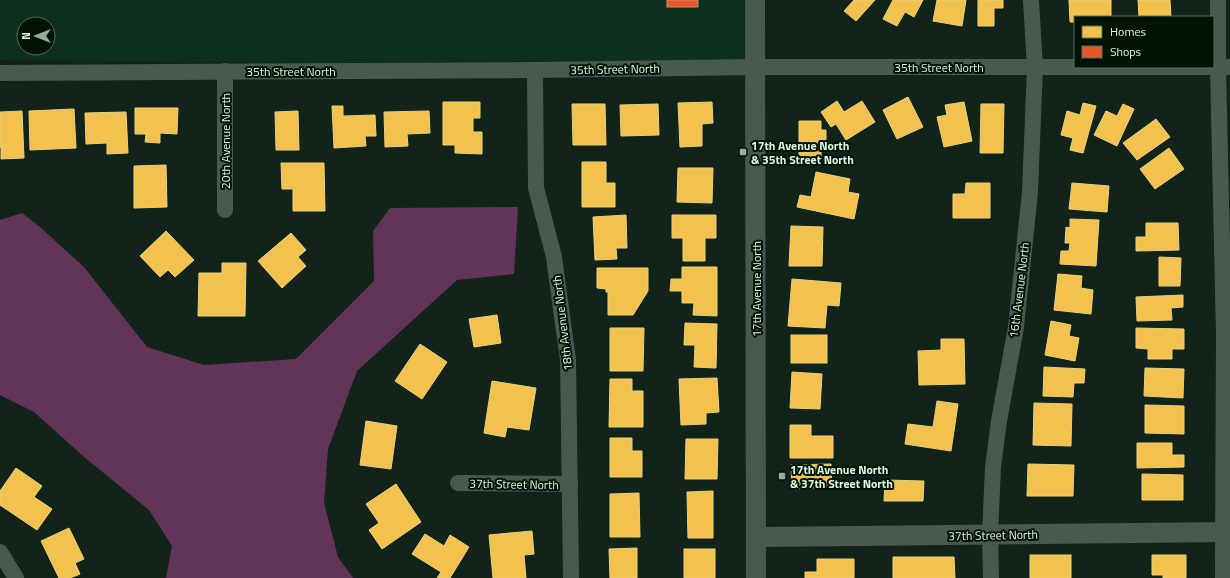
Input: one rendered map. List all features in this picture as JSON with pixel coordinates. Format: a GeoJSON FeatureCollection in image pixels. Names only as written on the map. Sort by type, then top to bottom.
{"type":"FeatureCollection","features":[{"type":"Feature","properties":{"kind":"street","name":"17th Avenue North"},"geometry":{"type":"LineString","coordinates":[[755,0],[756,578]]}},
{"type":"Feature","properties":{"kind":"street","name":"16th Avenue North"},"geometry":{"type":"LineString","coordinates":[[991,578],[990,535],[993,467],[999,421],[1016,327],[1030,192],[1035,68],[1031,0]]}},
{"type":"Feature","properties":{"kind":"street"},"geometry":{"type":"LineString","coordinates":[[1218,0],[1224,67],[1224,334],[1227,532],[1223,578]]}},
{"type":"Feature","properties":{"kind":"street","name":"35th Street North"},"geometry":{"type":"LineString","coordinates":[[1214,67],[1224,67]]}},
{"type":"Feature","properties":{"kind":"street","name":"35th Street North"},"geometry":{"type":"LineString","coordinates":[[0,73],[756,68],[1074,68]]}},
{"type":"Feature","properties":{"kind":"street","name":"18th Avenue North"},"geometry":{"type":"LineString","coordinates":[[535,70],[536,188],[554,257],[568,360],[571,578]]}},
{"type":"Feature","properties":{"kind":"street","name":"20th Avenue North"},"geometry":{"type":"LineString","coordinates":[[225,71],[225,210]]}},
{"type":"Feature","properties":{"kind":"street","name":"37th Street North"},"geometry":{"type":"LineString","coordinates":[[458,483],[570,484]]}},
{"type":"Feature","properties":{"kind":"street","name":"37th Street North"},"geometry":{"type":"LineString","coordinates":[[756,537],[1227,532]]}},
{"type":"Feature","properties":{"kind":"street"},"geometry":{"type":"LineString","coordinates":[[1,552],[16,578]]}},
{"type":"Feature","properties":{"kind":"shaded area"},"geometry":{"type":"Polygon","coordinates":[[[0,0],[746,0],[747,60],[314,63],[0,60],[0,0]]]}},
{"type":"Feature","properties":{"kind":"shaded area"},"geometry":{"type":"Polygon","coordinates":[[[518,207],[514,274],[457,280],[357,371],[328,449],[324,503],[338,557],[353,578],[166,578],[172,546],[149,510],[83,456],[34,412],[0,395],[0,220],[22,213],[40,227],[84,267],[147,347],[204,365],[296,359],[374,281],[373,231],[390,208],[518,207]]]}},
{"type":"Feature","properties":{"kind":"building: Homes"},"geometry":{"type":"Polygon","coordinates":[[[854,0],[875,0],[856,21],[844,11],[854,0]]]}},
{"type":"Feature","properties":{"kind":"building: Homes"},"geometry":{"type":"Polygon","coordinates":[[[893,0],[923,0],[914,17],[905,12],[897,26],[883,19],[893,0]]]}},
{"type":"Feature","properties":{"kind":"building: Homes"},"geometry":{"type":"Polygon","coordinates":[[[937,0],[966,0],[962,26],[933,21],[937,0]]]}},
{"type":"Feature","properties":{"kind":"building: Homes"},"geometry":{"type":"Polygon","coordinates":[[[978,0],[1003,0],[1003,8],[994,8],[994,26],[978,26],[978,0]]]}},
{"type":"Feature","properties":{"kind":"building: Homes"},"geometry":{"type":"Polygon","coordinates":[[[1069,0],[1111,0],[1111,16],[1074,16],[1074,22],[1070,22],[1069,0]]]}},
{"type":"Feature","properties":{"kind":"building: Homes"},"geometry":{"type":"Polygon","coordinates":[[[1138,0],[1170,0],[1171,16],[1139,16],[1138,0]]]}},
{"type":"Feature","properties":{"kind":"building: Homes"},"geometry":{"type":"Polygon","coordinates":[[[908,97],[923,127],[897,139],[883,110],[908,97]]]}},
{"type":"Feature","properties":{"kind":"building: Homes"},"geometry":{"type":"Polygon","coordinates":[[[837,101],[844,112],[862,101],[875,122],[846,140],[836,124],[831,127],[821,112],[837,101]]]}},
{"type":"Feature","properties":{"kind":"building: Homes"},"geometry":{"type":"Polygon","coordinates":[[[443,102],[480,102],[480,118],[473,118],[473,132],[482,132],[482,154],[455,153],[455,145],[443,145],[443,102]]]}},
{"type":"Feature","properties":{"kind":"building: Homes"},"geometry":{"type":"Polygon","coordinates":[[[712,102],[713,123],[702,124],[702,146],[680,147],[678,103],[712,102]]]}},
{"type":"Feature","properties":{"kind":"building: Homes"},"geometry":{"type":"Polygon","coordinates":[[[964,102],[972,141],[944,147],[937,117],[947,115],[945,105],[964,102]]]}},
{"type":"Feature","properties":{"kind":"building: Homes"},"geometry":{"type":"Polygon","coordinates":[[[1083,103],[1096,106],[1083,153],[1070,150],[1073,138],[1061,135],[1067,111],[1080,115],[1083,103]]]}},
{"type":"Feature","properties":{"kind":"building: Homes"},"geometry":{"type":"Polygon","coordinates":[[[572,104],[605,104],[606,145],[573,145],[572,104]]]}},
{"type":"Feature","properties":{"kind":"building: Homes"},"geometry":{"type":"Polygon","coordinates":[[[658,104],[659,135],[621,136],[620,105],[658,104]]]}},
{"type":"Feature","properties":{"kind":"building: Homes"},"geometry":{"type":"Polygon","coordinates":[[[981,104],[1004,104],[1003,153],[980,153],[981,104]]]}},
{"type":"Feature","properties":{"kind":"building: Homes"},"geometry":{"type":"Polygon","coordinates":[[[1123,104],[1134,109],[1117,146],[1094,135],[1106,111],[1117,116],[1123,104]]]}},
{"type":"Feature","properties":{"kind":"building: Homes"},"geometry":{"type":"Polygon","coordinates":[[[332,106],[343,106],[343,116],[375,115],[376,136],[365,136],[366,146],[334,148],[332,106]]]}},
{"type":"Feature","properties":{"kind":"building: Homes"},"geometry":{"type":"Polygon","coordinates":[[[135,108],[178,108],[177,134],[160,133],[160,143],[145,142],[146,134],[135,134],[135,108]]]}},
{"type":"Feature","properties":{"kind":"building: Homes"},"geometry":{"type":"Polygon","coordinates":[[[74,109],[76,148],[30,150],[29,111],[74,109]]]}},
{"type":"Feature","properties":{"kind":"building: Homes"},"geometry":{"type":"Polygon","coordinates":[[[22,111],[24,158],[1,159],[0,112],[22,111]]]}},
{"type":"Feature","properties":{"kind":"building: Homes"},"geometry":{"type":"Polygon","coordinates":[[[298,111],[299,150],[276,150],[275,112],[298,111]]]}},
{"type":"Feature","properties":{"kind":"building: Homes"},"geometry":{"type":"Polygon","coordinates":[[[429,111],[430,133],[407,134],[408,146],[385,147],[384,112],[429,111]]]}},
{"type":"Feature","properties":{"kind":"building: Homes"},"geometry":{"type":"Polygon","coordinates":[[[126,112],[128,153],[107,154],[107,143],[86,144],[85,113],[126,112]]]}},
{"type":"Feature","properties":{"kind":"building: Homes"},"geometry":{"type":"Polygon","coordinates":[[[1156,119],[1170,137],[1137,160],[1123,143],[1156,119]]]}},
{"type":"Feature","properties":{"kind":"building: Homes"},"geometry":{"type":"Polygon","coordinates":[[[799,121],[821,121],[821,130],[826,130],[826,149],[821,149],[821,160],[799,160],[799,121]]]}},
{"type":"Feature","properties":{"kind":"building: Homes"},"geometry":{"type":"Polygon","coordinates":[[[1169,148],[1184,169],[1155,189],[1140,169],[1169,148]]]}},
{"type":"Feature","properties":{"kind":"building: Homes"},"geometry":{"type":"Polygon","coordinates":[[[582,162],[606,162],[606,183],[615,183],[615,207],[582,207],[582,162]]]}},
{"type":"Feature","properties":{"kind":"building: Homes"},"geometry":{"type":"Polygon","coordinates":[[[281,163],[324,163],[325,211],[293,211],[293,189],[282,189],[281,163]]]}},
{"type":"Feature","properties":{"kind":"building: Homes"},"geometry":{"type":"Polygon","coordinates":[[[166,165],[167,207],[134,208],[134,166],[166,165]]]}},
{"type":"Feature","properties":{"kind":"building: Homes"},"geometry":{"type":"Polygon","coordinates":[[[678,168],[713,168],[712,203],[677,202],[678,168]]]}},
{"type":"Feature","properties":{"kind":"building: Homes"},"geometry":{"type":"Polygon","coordinates":[[[816,172],[850,179],[848,192],[859,194],[854,219],[797,207],[800,195],[811,197],[816,172]]]}},
{"type":"Feature","properties":{"kind":"building: Homes"},"geometry":{"type":"Polygon","coordinates":[[[966,183],[990,183],[990,218],[953,218],[953,194],[965,194],[966,183]]]}},
{"type":"Feature","properties":{"kind":"building: Homes"},"geometry":{"type":"Polygon","coordinates":[[[1072,183],[1109,186],[1107,212],[1069,209],[1072,183]]]}},
{"type":"Feature","properties":{"kind":"building: Homes"},"geometry":{"type":"Polygon","coordinates":[[[626,215],[627,248],[616,248],[617,259],[595,260],[593,217],[626,215]]]}},
{"type":"Feature","properties":{"kind":"building: Homes"},"geometry":{"type":"Polygon","coordinates":[[[672,215],[716,215],[716,238],[705,238],[705,261],[683,261],[683,238],[672,238],[672,215]]]}},
{"type":"Feature","properties":{"kind":"building: Homes"},"geometry":{"type":"Polygon","coordinates":[[[1070,219],[1099,220],[1096,266],[1060,264],[1061,251],[1069,251],[1070,243],[1065,243],[1066,227],[1070,228],[1070,219]]]}},
{"type":"Feature","properties":{"kind":"building: Homes"},"geometry":{"type":"Polygon","coordinates":[[[1146,223],[1178,223],[1179,250],[1136,251],[1136,237],[1146,237],[1146,223]]]}},
{"type":"Feature","properties":{"kind":"building: Homes"},"geometry":{"type":"Polygon","coordinates":[[[791,226],[823,227],[822,266],[789,266],[791,226]]]}},
{"type":"Feature","properties":{"kind":"building: Homes"},"geometry":{"type":"Polygon","coordinates":[[[166,231],[194,260],[175,277],[168,270],[160,277],[140,256],[166,231]]]}},
{"type":"Feature","properties":{"kind":"building: Homes"},"geometry":{"type":"Polygon","coordinates":[[[291,233],[306,250],[298,257],[306,266],[282,288],[258,261],[291,233]]]}},
{"type":"Feature","properties":{"kind":"building: Homes"},"geometry":{"type":"Polygon","coordinates":[[[1159,257],[1181,258],[1180,286],[1159,286],[1159,257]]]}},
{"type":"Feature","properties":{"kind":"building: Homes"},"geometry":{"type":"Polygon","coordinates":[[[222,263],[246,263],[245,316],[198,316],[199,273],[222,273],[222,263]]]}},
{"type":"Feature","properties":{"kind":"building: Homes"},"geometry":{"type":"Polygon","coordinates":[[[682,267],[717,267],[717,316],[693,315],[694,303],[682,303],[682,291],[670,291],[671,279],[682,279],[682,267]]]}},
{"type":"Feature","properties":{"kind":"building: Homes"},"geometry":{"type":"Polygon","coordinates":[[[597,268],[648,268],[648,291],[633,315],[608,315],[608,292],[606,292],[606,289],[597,288],[597,268]]]}},
{"type":"Feature","properties":{"kind":"building: Homes"},"geometry":{"type":"Polygon","coordinates":[[[1058,274],[1082,276],[1081,288],[1093,290],[1091,314],[1054,310],[1058,274]]]}},
{"type":"Feature","properties":{"kind":"building: Homes"},"geometry":{"type":"Polygon","coordinates":[[[792,279],[841,283],[839,306],[827,305],[825,328],[788,326],[792,279]]]}},
{"type":"Feature","properties":{"kind":"building: Homes"},"geometry":{"type":"Polygon","coordinates":[[[1183,295],[1183,307],[1171,308],[1172,320],[1137,321],[1136,297],[1183,295]]]}},
{"type":"Feature","properties":{"kind":"building: Homes"},"geometry":{"type":"Polygon","coordinates":[[[497,315],[501,343],[474,347],[469,319],[497,315]]]}},
{"type":"Feature","properties":{"kind":"building: Homes"},"geometry":{"type":"Polygon","coordinates":[[[1051,321],[1071,325],[1069,336],[1079,338],[1075,361],[1045,355],[1051,321]]]}},
{"type":"Feature","properties":{"kind":"building: Homes"},"geometry":{"type":"Polygon","coordinates":[[[685,323],[717,324],[716,368],[694,367],[695,345],[684,345],[685,323]]]}},
{"type":"Feature","properties":{"kind":"building: Homes"},"geometry":{"type":"Polygon","coordinates":[[[610,328],[644,328],[643,371],[610,371],[610,328]]]}},
{"type":"Feature","properties":{"kind":"building: Homes"},"geometry":{"type":"Polygon","coordinates":[[[1136,328],[1184,329],[1184,349],[1172,349],[1172,359],[1148,359],[1148,349],[1136,348],[1136,328]]]}},
{"type":"Feature","properties":{"kind":"building: Homes"},"geometry":{"type":"Polygon","coordinates":[[[791,335],[827,335],[827,363],[791,363],[791,335]]]}},
{"type":"Feature","properties":{"kind":"building: Homes"},"geometry":{"type":"Polygon","coordinates":[[[941,339],[964,339],[965,384],[919,385],[918,351],[941,350],[941,339]]]}},
{"type":"Feature","properties":{"kind":"building: Homes"},"geometry":{"type":"Polygon","coordinates":[[[420,344],[447,362],[422,399],[395,381],[420,344]]]}},
{"type":"Feature","properties":{"kind":"building: Homes"},"geometry":{"type":"Polygon","coordinates":[[[1044,367],[1085,369],[1084,383],[1074,383],[1073,397],[1043,396],[1044,367]]]}},
{"type":"Feature","properties":{"kind":"building: Homes"},"geometry":{"type":"Polygon","coordinates":[[[1145,368],[1184,369],[1183,398],[1144,396],[1145,368]]]}},
{"type":"Feature","properties":{"kind":"building: Homes"},"geometry":{"type":"Polygon","coordinates":[[[792,372],[822,374],[820,409],[790,408],[792,372]]]}},
{"type":"Feature","properties":{"kind":"building: Homes"},"geometry":{"type":"Polygon","coordinates":[[[717,378],[719,412],[706,413],[706,424],[681,425],[679,379],[717,378]]]}},
{"type":"Feature","properties":{"kind":"building: Homes"},"geometry":{"type":"Polygon","coordinates":[[[610,379],[632,379],[632,391],[643,391],[643,427],[609,427],[610,379]]]}},
{"type":"Feature","properties":{"kind":"building: Homes"},"geometry":{"type":"Polygon","coordinates":[[[492,381],[536,388],[529,430],[507,427],[505,437],[484,433],[492,381]]]}},
{"type":"Feature","properties":{"kind":"building: Homes"},"geometry":{"type":"Polygon","coordinates":[[[937,401],[958,404],[951,451],[905,444],[908,424],[933,427],[937,401]]]}},
{"type":"Feature","properties":{"kind":"building: Homes"},"geometry":{"type":"Polygon","coordinates":[[[1034,403],[1072,404],[1071,446],[1033,445],[1034,403]]]}},
{"type":"Feature","properties":{"kind":"building: Homes"},"geometry":{"type":"Polygon","coordinates":[[[1145,405],[1184,406],[1184,434],[1145,433],[1145,405]]]}},
{"type":"Feature","properties":{"kind":"building: Homes"},"geometry":{"type":"Polygon","coordinates":[[[366,421],[397,426],[391,469],[360,465],[366,421]]]}},
{"type":"Feature","properties":{"kind":"building: Homes"},"geometry":{"type":"Polygon","coordinates":[[[790,425],[811,425],[811,436],[833,436],[833,458],[790,458],[790,425]]]}},
{"type":"Feature","properties":{"kind":"building: Homes"},"geometry":{"type":"Polygon","coordinates":[[[610,438],[632,438],[632,451],[642,451],[642,477],[610,477],[610,438]]]}},
{"type":"Feature","properties":{"kind":"building: Homes"},"geometry":{"type":"Polygon","coordinates":[[[686,439],[718,439],[717,479],[685,479],[686,439]]]}},
{"type":"Feature","properties":{"kind":"building: Homes"},"geometry":{"type":"Polygon","coordinates":[[[1137,443],[1172,443],[1172,455],[1184,455],[1184,467],[1137,468],[1137,443]]]}},
{"type":"Feature","properties":{"kind":"building: Homes"},"geometry":{"type":"Polygon","coordinates":[[[831,464],[832,487],[792,489],[791,465],[831,464]]]}},
{"type":"Feature","properties":{"kind":"building: Homes"},"geometry":{"type":"Polygon","coordinates":[[[1028,464],[1074,465],[1073,496],[1027,496],[1028,464]]]}},
{"type":"Feature","properties":{"kind":"building: Homes"},"geometry":{"type":"Polygon","coordinates":[[[16,468],[42,486],[34,497],[52,509],[37,530],[0,505],[0,491],[16,468]]]}},
{"type":"Feature","properties":{"kind":"building: Homes"},"geometry":{"type":"Polygon","coordinates":[[[1142,474],[1183,475],[1183,500],[1142,500],[1142,474]]]}},
{"type":"Feature","properties":{"kind":"building: Homes"},"geometry":{"type":"Polygon","coordinates":[[[885,480],[924,481],[923,501],[884,501],[885,480]]]}},
{"type":"Feature","properties":{"kind":"building: Homes"},"geometry":{"type":"Polygon","coordinates":[[[396,484],[421,522],[382,549],[369,530],[379,523],[366,504],[396,484]]]}},
{"type":"Feature","properties":{"kind":"building: Homes"},"geometry":{"type":"Polygon","coordinates":[[[713,491],[713,538],[688,538],[687,492],[713,491]]]}},
{"type":"Feature","properties":{"kind":"building: Homes"},"geometry":{"type":"Polygon","coordinates":[[[639,493],[640,537],[610,537],[610,494],[639,493]]]}},
{"type":"Feature","properties":{"kind":"building: Homes"},"geometry":{"type":"Polygon","coordinates":[[[69,528],[84,559],[75,563],[80,574],[70,578],[59,578],[41,541],[69,528]]]}},
{"type":"Feature","properties":{"kind":"building: Homes"},"geometry":{"type":"Polygon","coordinates":[[[532,531],[534,554],[524,555],[526,578],[493,578],[489,535],[532,531]]]}},
{"type":"Feature","properties":{"kind":"building: Homes"},"geometry":{"type":"Polygon","coordinates":[[[425,534],[444,546],[450,535],[469,547],[450,578],[437,578],[441,572],[412,554],[425,534]]]}},
{"type":"Feature","properties":{"kind":"building: Homes"},"geometry":{"type":"Polygon","coordinates":[[[637,548],[637,578],[610,578],[609,549],[637,548]]]}},
{"type":"Feature","properties":{"kind":"building: Homes"},"geometry":{"type":"Polygon","coordinates":[[[684,549],[715,549],[715,578],[684,578],[684,549]]]}},
{"type":"Feature","properties":{"kind":"building: Homes"},"geometry":{"type":"Polygon","coordinates":[[[1030,555],[1071,555],[1071,578],[1030,578],[1030,555]]]}},
{"type":"Feature","properties":{"kind":"building: Homes"},"geometry":{"type":"Polygon","coordinates":[[[1152,555],[1186,555],[1186,578],[1163,578],[1163,575],[1152,575],[1152,555]]]}},
{"type":"Feature","properties":{"kind":"building: Homes"},"geometry":{"type":"Polygon","coordinates":[[[893,557],[954,557],[955,578],[893,578],[893,557]]]}},
{"type":"Feature","properties":{"kind":"building: Homes"},"geometry":{"type":"Polygon","coordinates":[[[817,559],[854,559],[854,578],[805,578],[805,572],[817,572],[817,559]]]}},
{"type":"Feature","properties":{"kind":"building: Shops"},"geometry":{"type":"Polygon","coordinates":[[[667,0],[698,0],[698,7],[667,7],[667,0]]]}},
{"type":"Feature","properties":{"kind":"place","name":"17th Avenue North & 35th Street North"},"geometry":{"type":"Point","coordinates":[743,152]}},
{"type":"Feature","properties":{"kind":"place","name":"17th Avenue North & 37th Street North"},"geometry":{"type":"Point","coordinates":[782,476]}}]}
